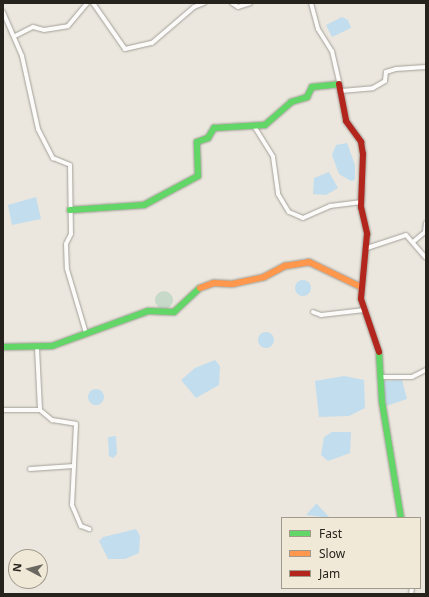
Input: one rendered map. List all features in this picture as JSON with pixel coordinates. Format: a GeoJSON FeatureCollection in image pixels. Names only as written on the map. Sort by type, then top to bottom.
{"type":"FeatureCollection","features":[{"type":"Feature","properties":{"kind":"street"},"geometry":{"type":"LineString","coordinates":[[15,36],[33,27],[44,30],[68,26],[73,16],[87,3]]}},
{"type":"Feature","properties":{"kind":"street"},"geometry":{"type":"LineString","coordinates":[[93,3],[125,49],[152,43],[194,7],[204,3]]}},
{"type":"Feature","properties":{"kind":"street"},"geometry":{"type":"LineString","coordinates":[[232,3],[238,7],[250,3]]}},
{"type":"Feature","properties":{"kind":"street"},"geometry":{"type":"LineString","coordinates":[[311,3],[318,29],[332,51],[340,82],[346,121],[361,142],[362,202],[367,248],[361,287],[365,310],[378,348],[380,377],[401,517]]}},
{"type":"Feature","properties":{"kind":"street"},"geometry":{"type":"LineString","coordinates":[[3,12],[15,36],[30,82],[38,129],[53,158],[70,165],[70,210],[67,269],[86,333]]}},
{"type":"Feature","properties":{"kind":"street"},"geometry":{"type":"LineString","coordinates":[[341,91],[373,88],[385,81],[386,72],[396,69],[426,67]]}},
{"type":"Feature","properties":{"kind":"street"},"geometry":{"type":"LineString","coordinates":[[70,210],[144,205],[198,176],[197,142],[208,138],[214,128],[265,125],[291,102],[307,97],[312,88],[340,82]]}},
{"type":"Feature","properties":{"kind":"street"},"geometry":{"type":"LineString","coordinates":[[254,126],[273,157],[278,194],[289,212],[303,218],[330,206],[362,202]]}},
{"type":"Feature","properties":{"kind":"street"},"geometry":{"type":"LineString","coordinates":[[413,242],[425,232],[426,223]]}},
{"type":"Feature","properties":{"kind":"street"},"geometry":{"type":"LineString","coordinates":[[367,248],[406,235],[426,258]]}},
{"type":"Feature","properties":{"kind":"street"},"geometry":{"type":"LineString","coordinates":[[3,347],[37,348],[86,333],[148,311],[174,312],[196,290],[214,284],[232,284],[264,277],[285,266],[308,262],[361,287]]}},
{"type":"Feature","properties":{"kind":"street"},"geometry":{"type":"LineString","coordinates":[[313,312],[321,315],[365,310]]}},
{"type":"Feature","properties":{"kind":"street"},"geometry":{"type":"LineString","coordinates":[[37,348],[40,410]]}},
{"type":"Feature","properties":{"kind":"street"},"geometry":{"type":"LineString","coordinates":[[380,377],[412,377],[426,370]]}},
{"type":"Feature","properties":{"kind":"street"},"geometry":{"type":"LineString","coordinates":[[3,410],[40,410],[52,420],[76,424],[72,505],[81,526],[89,529]]}},
{"type":"Feature","properties":{"kind":"street"},"geometry":{"type":"LineString","coordinates":[[30,469],[74,466]]}},
{"type":"Feature","properties":{"kind":"green space"},"geometry":{"type":"Polygon","coordinates":[[[164,291],[170,294],[173,300],[170,306],[164,309],[158,306],[155,300],[158,294],[164,291]]]}},
{"type":"Feature","properties":{"kind":"water"},"geometry":{"type":"Polygon","coordinates":[[[342,17],[348,20],[351,28],[332,37],[326,25],[342,17]]]}},
{"type":"Feature","properties":{"kind":"water"},"geometry":{"type":"Polygon","coordinates":[[[347,143],[355,165],[355,180],[351,181],[339,174],[332,155],[336,145],[347,143]]]}},
{"type":"Feature","properties":{"kind":"water"},"geometry":{"type":"Polygon","coordinates":[[[329,172],[338,188],[326,195],[313,194],[314,178],[329,172]]]}},
{"type":"Feature","properties":{"kind":"water"},"geometry":{"type":"Polygon","coordinates":[[[36,197],[41,219],[12,225],[8,205],[36,197]]]}},
{"type":"Feature","properties":{"kind":"water"},"geometry":{"type":"Polygon","coordinates":[[[300,280],[306,280],[311,285],[309,294],[306,296],[300,296],[295,291],[295,285],[300,280]]]}},
{"type":"Feature","properties":{"kind":"water"},"geometry":{"type":"Polygon","coordinates":[[[263,332],[269,332],[274,337],[272,346],[269,348],[263,348],[258,343],[258,337],[263,332]]]}},
{"type":"Feature","properties":{"kind":"water"},"geometry":{"type":"Polygon","coordinates":[[[215,360],[220,366],[219,385],[196,398],[181,380],[195,368],[215,360]]]}},
{"type":"Feature","properties":{"kind":"water"},"geometry":{"type":"Polygon","coordinates":[[[344,376],[364,380],[365,408],[349,416],[319,417],[315,381],[344,376]]]}},
{"type":"Feature","properties":{"kind":"water"},"geometry":{"type":"Polygon","coordinates":[[[402,380],[407,399],[386,406],[381,381],[402,380]]]}},
{"type":"Feature","properties":{"kind":"water"},"geometry":{"type":"Polygon","coordinates":[[[96,389],[102,391],[104,397],[102,403],[96,405],[90,403],[88,397],[90,391],[96,389]]]}},
{"type":"Feature","properties":{"kind":"water"},"geometry":{"type":"Polygon","coordinates":[[[332,432],[351,432],[350,453],[328,461],[321,455],[324,437],[332,432]]]}},
{"type":"Feature","properties":{"kind":"water"},"geometry":{"type":"Polygon","coordinates":[[[116,436],[117,454],[113,458],[109,456],[108,437],[116,436]]]}},
{"type":"Feature","properties":{"kind":"water"},"geometry":{"type":"Polygon","coordinates":[[[317,504],[329,517],[322,517],[306,515],[317,504]]]}},
{"type":"Feature","properties":{"kind":"water"},"geometry":{"type":"Polygon","coordinates":[[[136,529],[140,536],[139,553],[125,559],[108,559],[99,541],[103,537],[136,529]]]}},
{"type":"Feature","properties":{"kind":"traffic: fast"},"geometry":{"type":"LineString","coordinates":[[70,210],[144,205],[198,176],[197,142],[208,138],[214,128],[265,125],[291,102],[307,97],[312,87],[339,84]]}},
{"type":"Feature","properties":{"kind":"traffic: fast"},"geometry":{"type":"LineString","coordinates":[[3,347],[52,346],[148,311],[174,312],[200,288]]}},
{"type":"Feature","properties":{"kind":"traffic: fast"},"geometry":{"type":"LineString","coordinates":[[379,352],[382,402],[401,517]]}},
{"type":"Feature","properties":{"kind":"traffic: slow"},"geometry":{"type":"LineString","coordinates":[[200,288],[214,283],[232,284],[264,277],[285,266],[309,262],[361,287]]}},
{"type":"Feature","properties":{"kind":"traffic: jam"},"geometry":{"type":"LineString","coordinates":[[339,84],[346,121],[361,142],[363,154],[361,207],[367,234],[361,299],[379,352]]}}]}
